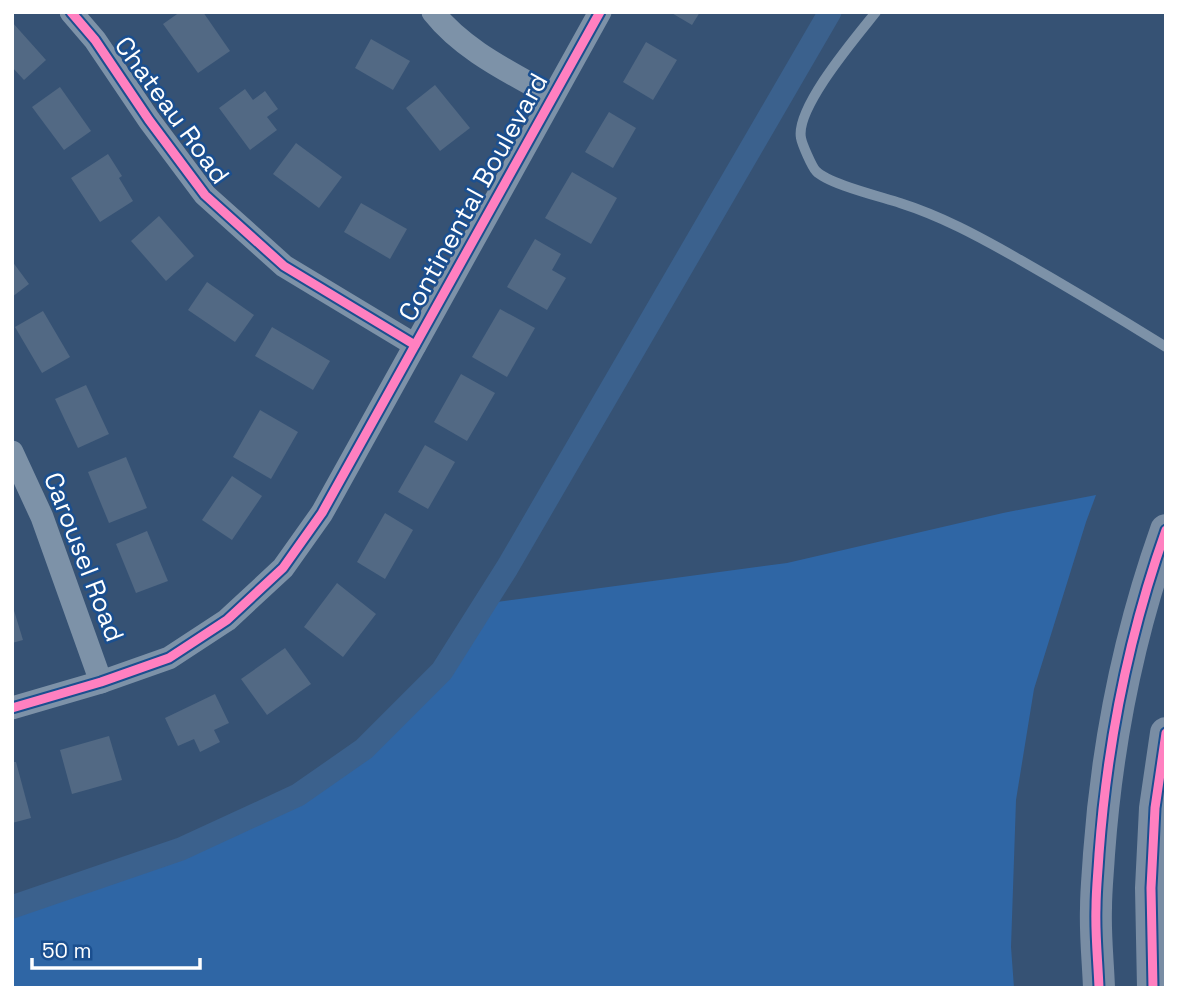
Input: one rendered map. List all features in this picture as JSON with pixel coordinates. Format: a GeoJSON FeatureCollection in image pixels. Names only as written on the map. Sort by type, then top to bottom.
{"type":"FeatureCollection","features":[{"type":"Feature","properties":{"kind":"main road"},"geometry":{"type":"LineString","coordinates":[[1099,988],[1096,907],[1103,802],[1131,645],[1166,530]]}},
{"type":"Feature","properties":{"kind":"main road"},"geometry":{"type":"LineString","coordinates":[[1153,988],[1151,888],[1155,808],[1166,733]]}},
{"type":"Feature","properties":{"kind":"street","name":"Chateau Road"},"geometry":{"type":"LineString","coordinates":[[71,12],[205,195],[284,266],[415,345]]}},
{"type":"Feature","properties":{"kind":"street"},"geometry":{"type":"LineString","coordinates":[[433,12],[445,27],[474,51],[552,96]]}},
{"type":"Feature","properties":{"kind":"street","name":"Continental Boulevard"},"geometry":{"type":"LineString","coordinates":[[12,708],[101,682],[169,658],[227,620],[283,568],[322,513],[600,12]]}},
{"type":"Feature","properties":{"kind":"street","name":"Carousel Road"},"geometry":{"type":"LineString","coordinates":[[12,452],[42,517],[101,682]]}},
{"type":"Feature","properties":{"kind":"lane"},"geometry":{"type":"LineString","coordinates":[[876,12],[846,49],[810,103],[801,124],[801,139],[816,171],[831,181],[957,224],[1077,292],[1166,347]]}},
{"type":"Feature","properties":{"kind":"shaded area"},"geometry":{"type":"Polygon","coordinates":[[[1096,495],[1034,689],[1016,800],[1011,947],[1014,988],[12,988],[12,900],[170,846],[320,776],[429,689],[489,603],[787,563],[1003,513],[1096,495]]]}},
{"type":"Feature","properties":{"kind":"building"},"geometry":{"type":"Polygon","coordinates":[[[180,12],[203,12],[230,51],[198,73],[163,24],[180,12]]]}},
{"type":"Feature","properties":{"kind":"building"},"geometry":{"type":"Polygon","coordinates":[[[670,12],[700,12],[692,25],[670,12]]]}},
{"type":"Feature","properties":{"kind":"building"},"geometry":{"type":"Polygon","coordinates":[[[12,22],[46,60],[24,80],[12,67],[12,22]]]}},
{"type":"Feature","properties":{"kind":"building"},"geometry":{"type":"Polygon","coordinates":[[[371,39],[410,61],[393,90],[355,68],[371,39]]]}},
{"type":"Feature","properties":{"kind":"building"},"geometry":{"type":"Polygon","coordinates":[[[646,42],[677,60],[653,100],[623,82],[646,42]]]}},
{"type":"Feature","properties":{"kind":"building"},"geometry":{"type":"Polygon","coordinates":[[[435,85],[470,128],[440,151],[406,108],[435,85]]]}},
{"type":"Feature","properties":{"kind":"building"},"geometry":{"type":"Polygon","coordinates":[[[60,87],[91,131],[64,150],[32,107],[60,87]]]}},
{"type":"Feature","properties":{"kind":"building"},"geometry":{"type":"Polygon","coordinates":[[[245,89],[253,100],[265,91],[278,109],[267,117],[277,130],[250,150],[219,108],[245,89]]]}},
{"type":"Feature","properties":{"kind":"building"},"geometry":{"type":"Polygon","coordinates":[[[609,112],[636,128],[613,168],[585,152],[609,112]]]}},
{"type":"Feature","properties":{"kind":"building"},"geometry":{"type":"Polygon","coordinates":[[[296,143],[342,177],[319,208],[273,174],[296,143]]]}},
{"type":"Feature","properties":{"kind":"building"},"geometry":{"type":"Polygon","coordinates":[[[108,154],[133,201],[100,222],[71,178],[108,154]]]}},
{"type":"Feature","properties":{"kind":"building"},"geometry":{"type":"Polygon","coordinates":[[[572,172],[617,198],[591,244],[545,218],[572,172]]]}},
{"type":"Feature","properties":{"kind":"building"},"geometry":{"type":"Polygon","coordinates":[[[361,203],[407,229],[390,259],[344,232],[361,203]]]}},
{"type":"Feature","properties":{"kind":"building"},"geometry":{"type":"Polygon","coordinates":[[[159,216],[194,256],[166,281],[131,241],[159,216]]]}},
{"type":"Feature","properties":{"kind":"building"},"geometry":{"type":"Polygon","coordinates":[[[535,239],[561,254],[552,270],[566,278],[547,310],[507,287],[535,239]]]}},
{"type":"Feature","properties":{"kind":"building"},"geometry":{"type":"Polygon","coordinates":[[[12,261],[29,284],[12,297],[12,261]]]}},
{"type":"Feature","properties":{"kind":"building"},"geometry":{"type":"Polygon","coordinates":[[[207,282],[254,315],[235,342],[188,310],[207,282]]]}},
{"type":"Feature","properties":{"kind":"building"},"geometry":{"type":"Polygon","coordinates":[[[500,309],[535,328],[507,377],[472,357],[500,309]]]}},
{"type":"Feature","properties":{"kind":"building"},"geometry":{"type":"Polygon","coordinates":[[[43,311],[70,357],[42,373],[15,327],[43,311]]]}},
{"type":"Feature","properties":{"kind":"building"},"geometry":{"type":"Polygon","coordinates":[[[272,327],[330,361],[313,390],[255,356],[272,327]]]}},
{"type":"Feature","properties":{"kind":"building"},"geometry":{"type":"Polygon","coordinates":[[[461,374],[495,393],[467,441],[434,422],[461,374]]]}},
{"type":"Feature","properties":{"kind":"building"},"geometry":{"type":"Polygon","coordinates":[[[86,385],[109,434],[78,448],[55,399],[86,385]]]}},
{"type":"Feature","properties":{"kind":"building"},"geometry":{"type":"Polygon","coordinates":[[[260,410],[298,432],[271,479],[233,457],[260,410]]]}},
{"type":"Feature","properties":{"kind":"building"},"geometry":{"type":"Polygon","coordinates":[[[425,445],[455,462],[428,509],[398,492],[425,445]]]}},
{"type":"Feature","properties":{"kind":"building"},"geometry":{"type":"Polygon","coordinates":[[[126,457],[147,508],[109,523],[88,472],[126,457]]]}},
{"type":"Feature","properties":{"kind":"building"},"geometry":{"type":"Polygon","coordinates":[[[232,476],[262,496],[232,540],[202,520],[232,476]]]}},
{"type":"Feature","properties":{"kind":"building"},"geometry":{"type":"Polygon","coordinates":[[[385,513],[413,530],[385,579],[357,562],[385,513]]]}},
{"type":"Feature","properties":{"kind":"building"},"geometry":{"type":"Polygon","coordinates":[[[147,531],[168,581],[136,593],[116,544],[147,531]]]}},
{"type":"Feature","properties":{"kind":"building"},"geometry":{"type":"Polygon","coordinates":[[[337,583],[376,614],[343,657],[304,627],[337,583]]]}},
{"type":"Feature","properties":{"kind":"building"},"geometry":{"type":"Polygon","coordinates":[[[12,604],[23,640],[12,643],[12,604]]]}},
{"type":"Feature","properties":{"kind":"building"},"geometry":{"type":"Polygon","coordinates":[[[285,648],[311,684],[267,715],[241,679],[285,648]]]}},
{"type":"Feature","properties":{"kind":"building"},"geometry":{"type":"Polygon","coordinates":[[[215,694],[229,723],[214,730],[220,742],[200,752],[194,739],[178,746],[165,718],[215,694]]]}},
{"type":"Feature","properties":{"kind":"building"},"geometry":{"type":"Polygon","coordinates":[[[109,736],[122,780],[72,794],[60,750],[109,736]]]}},
{"type":"Feature","properties":{"kind":"building"},"geometry":{"type":"Polygon","coordinates":[[[12,762],[16,762],[31,818],[12,823],[12,762]]]}},
{"type":"Feature","properties":{"kind":"waterway"},"geometry":{"type":"LineString","coordinates":[[12,907],[181,849],[298,795],[364,749],[442,671],[507,568],[830,12]]}},
{"type":"Feature","properties":{"kind":"cycle path"},"geometry":{"type":"LineString","coordinates":[[71,12],[95,40],[149,120],[205,195],[284,266],[415,345]]}},
{"type":"Feature","properties":{"kind":"cycle path"},"geometry":{"type":"LineString","coordinates":[[12,708],[101,682],[169,658],[227,620],[283,568],[322,513],[600,12]]}},
{"type":"Feature","properties":{"kind":"cycle path"},"geometry":{"type":"LineString","coordinates":[[1099,988],[1096,894],[1108,772],[1131,649],[1166,530]]}},
{"type":"Feature","properties":{"kind":"cycle path"},"geometry":{"type":"LineString","coordinates":[[1153,988],[1151,888],[1155,808],[1166,733]]}}]}
